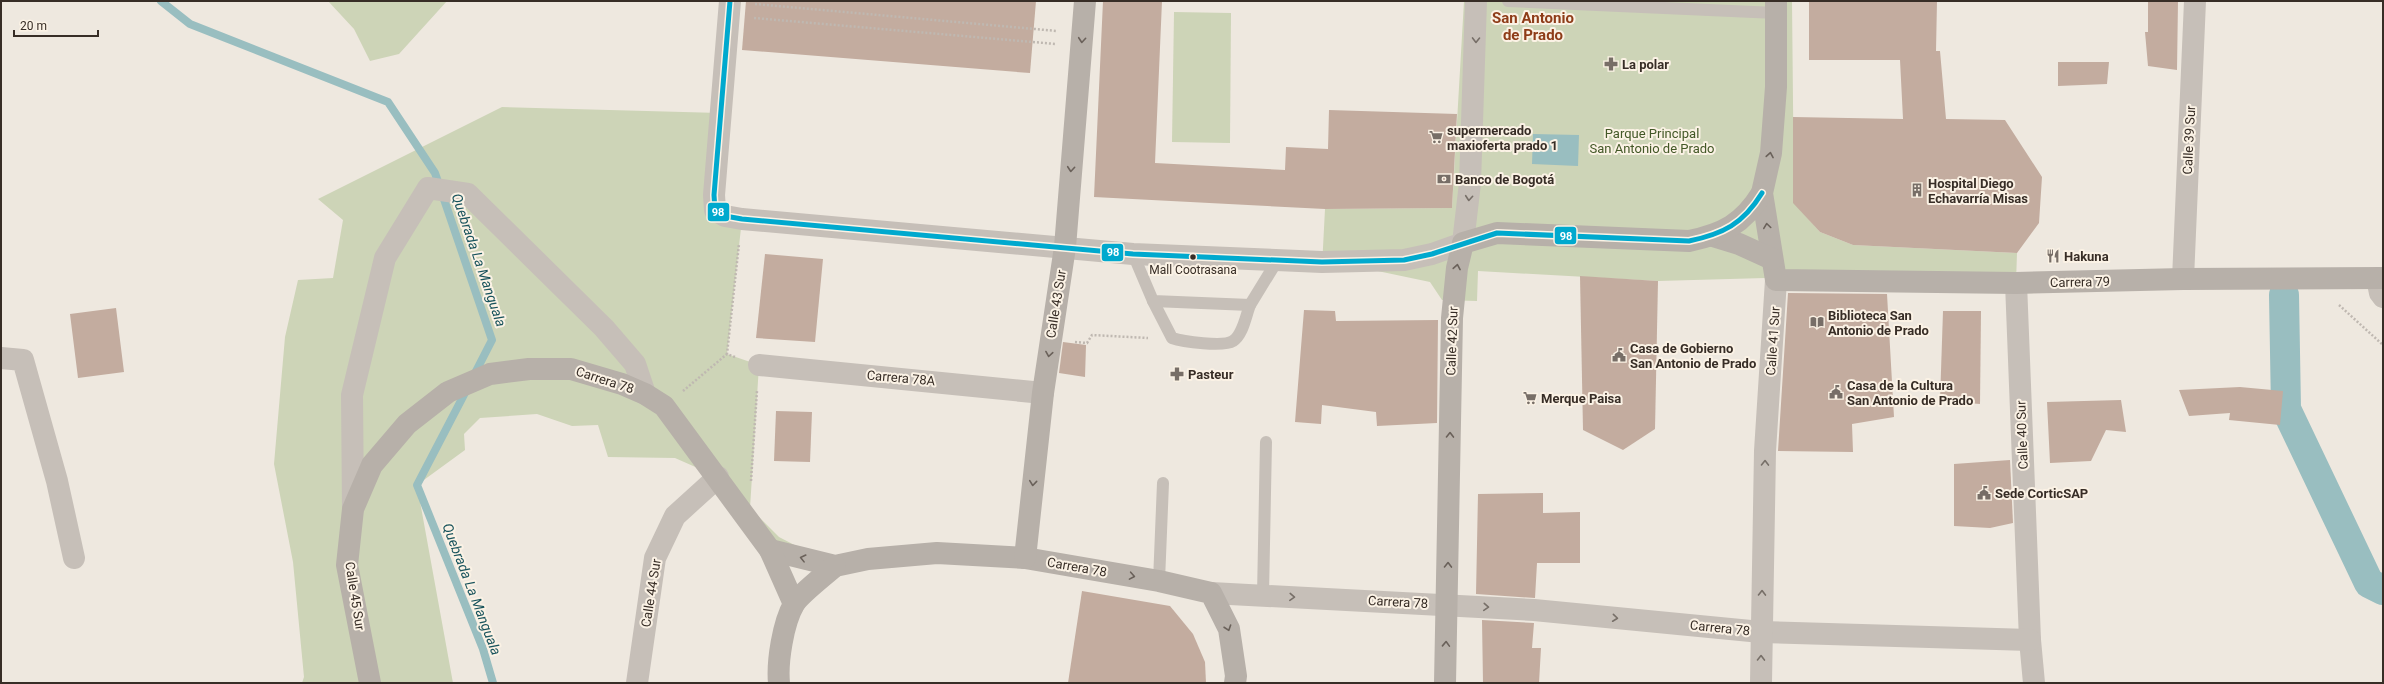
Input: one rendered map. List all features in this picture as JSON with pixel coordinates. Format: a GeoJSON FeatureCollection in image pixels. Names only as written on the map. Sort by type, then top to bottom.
{"type":"FeatureCollection","features":[{"type":"Feature","properties":{"kind":"main road","name":"Calle 43 Sur"},"geometry":{"type":"LineString","coordinates":[[1025,558],[1043,393],[1065,247],[1085,1]]}},
{"type":"Feature","properties":{"kind":"main road","name":"Calle 41 Sur"},"geometry":{"type":"LineString","coordinates":[[1776,7],[1776,87],[1771,153],[1762,194],[1776,280]]}},
{"type":"Feature","properties":{"kind":"main road"},"geometry":{"type":"LineString","coordinates":[[1463,243],[1497,233],[1689,241],[1713,236],[1734,225],[1752,209],[1762,194]]}},
{"type":"Feature","properties":{"kind":"main road"},"geometry":{"type":"LineString","coordinates":[[1713,236],[1739,244],[1772,259]]}},
{"type":"Feature","properties":{"kind":"main road","name":"Calle 42 Sur"},"geometry":{"type":"LineString","coordinates":[[1445,683],[1452,325],[1457,268],[1463,243]]}},
{"type":"Feature","properties":{"kind":"main road","name":"Carrera 79"},"geometry":{"type":"LineString","coordinates":[[1776,280],[2016,283],[2183,279],[2325,278],[2381,284]]}},
{"type":"Feature","properties":{"kind":"main road","name":"Carrera 78"},"geometry":{"type":"LineString","coordinates":[[353,509],[372,465],[407,424],[448,392],[490,374],[529,369],[571,369],[622,384],[645,394],[664,406],[718,477],[746,519],[770,550],[794,604]]}},
{"type":"Feature","properties":{"kind":"main road","name":"Calle 45 Sur"},"geometry":{"type":"LineString","coordinates":[[353,509],[347,565],[370,683]]}},
{"type":"Feature","properties":{"kind":"main road","name":"Carrera 78"},"geometry":{"type":"LineString","coordinates":[[770,550],[835,566],[868,559],[937,554],[1025,558],[1159,581],[1212,593]]}},
{"type":"Feature","properties":{"kind":"main road"},"geometry":{"type":"LineString","coordinates":[[779,683],[778,672],[783,636],[794,604],[835,566]]}},
{"type":"Feature","properties":{"kind":"main road"},"geometry":{"type":"LineString","coordinates":[[1212,593],[1230,629],[1236,676],[1235,683]]}},
{"type":"Feature","properties":{"kind":"street","name":"Calle 42 Sur"},"geometry":{"type":"LineString","coordinates":[[1463,243],[1470,183],[1476,1]]}},
{"type":"Feature","properties":{"kind":"street","name":"Calle 39 Sur"},"geometry":{"type":"LineString","coordinates":[[2183,279],[2195,1]]}},
{"type":"Feature","properties":{"kind":"street"},"geometry":{"type":"LineString","coordinates":[[729,6],[714,195],[715,210],[725,216],[742,219],[1133,254],[1277,261],[1322,262],[1404,260],[1432,254],[1463,243]]}},
{"type":"Feature","properties":{"kind":"street"},"geometry":{"type":"LineString","coordinates":[[353,509],[351,462],[354,388],[385,258],[428,188],[468,194],[604,328],[635,364],[645,394]]}},
{"type":"Feature","properties":{"kind":"street","name":"Calle 41 Sur"},"geometry":{"type":"LineString","coordinates":[[1760,683],[1765,451],[1776,280]]}},
{"type":"Feature","properties":{"kind":"street","name":"Calle 40 Sur"},"geometry":{"type":"LineString","coordinates":[[2016,283],[2030,640],[2034,683]]}},
{"type":"Feature","properties":{"kind":"street"},"geometry":{"type":"LineString","coordinates":[[1,358],[23,360],[57,481],[74,558]]}},
{"type":"Feature","properties":{"kind":"street","name":"Carrera 78A"},"geometry":{"type":"LineString","coordinates":[[759,365],[1043,393]]}},
{"type":"Feature","properties":{"kind":"street","name":"Calle 44 Sur"},"geometry":{"type":"LineString","coordinates":[[637,683],[655,558],[675,516],[718,477]]}},
{"type":"Feature","properties":{"kind":"street","name":"Carrera 78"},"geometry":{"type":"LineString","coordinates":[[1212,593],[1447,604],[1534,610],[1761,632],[2030,640]]}},
{"type":"Feature","properties":{"kind":"lane"},"geometry":{"type":"LineString","coordinates":[[1508,1],[1776,7]]}},
{"type":"Feature","properties":{"kind":"lane"},"geometry":{"type":"LineString","coordinates":[[1133,254],[1153,301],[1172,338],[1196,342],[1224,343],[1233,341],[1239,334],[1250,305],[1277,261]]}},
{"type":"Feature","properties":{"kind":"lane"},"geometry":{"type":"LineString","coordinates":[[1153,301],[1250,305]]}},
{"type":"Feature","properties":{"kind":"lane"},"geometry":{"type":"LineString","coordinates":[[1263,595],[1266,442]]}},
{"type":"Feature","properties":{"kind":"lane"},"geometry":{"type":"LineString","coordinates":[[1159,581],[1163,483]]}},
{"type":"Feature","properties":{"kind":"path"},"geometry":{"type":"LineString","coordinates":[[729,6],[1063,31]]}},
{"type":"Feature","properties":{"kind":"path"},"geometry":{"type":"LineString","coordinates":[[729,6],[1062,44]]}},
{"type":"Feature","properties":{"kind":"path"},"geometry":{"type":"LineString","coordinates":[[664,406],[727,354],[742,219]]}},
{"type":"Feature","properties":{"kind":"path"},"geometry":{"type":"LineString","coordinates":[[2325,278],[2328,294],[2383,345]]}},
{"type":"Feature","properties":{"kind":"path"},"geometry":{"type":"LineString","coordinates":[[1073,342],[1087,343],[1092,335],[1172,338]]}},
{"type":"Feature","properties":{"kind":"path"},"geometry":{"type":"LineString","coordinates":[[727,354],[759,365],[751,486]]}},
{"type":"Feature","properties":{"kind":"green space"},"geometry":{"type":"Polygon","coordinates":[[[328,1],[447,1],[399,54],[370,61],[354,29],[328,1]]]}},
{"type":"Feature","properties":{"kind":"green space","name":"Parque Principal San Antonio de Prado"},"geometry":{"type":"Polygon","coordinates":[[[1464,1],[1792,1],[1794,203],[1820,232],[1853,245],[2017,253],[2016,283],[1765,278],[1658,281],[1478,271],[1477,301],[1442,300],[1430,282],[1368,269],[1322,267],[1325,209],[1452,208],[1464,1]]]}},
{"type":"Feature","properties":{"kind":"green space"},"geometry":{"type":"Polygon","coordinates":[[[1174,12],[1231,13],[1230,143],[1172,142],[1174,12]]]}},
{"type":"Feature","properties":{"kind":"green space"},"geometry":{"type":"Polygon","coordinates":[[[502,107],[720,113],[714,195],[742,219],[727,354],[759,365],[750,508],[779,537],[835,566],[770,550],[718,477],[675,458],[608,457],[598,425],[572,426],[537,414],[480,418],[464,434],[465,450],[417,485],[453,683],[302,683],[304,677],[293,562],[274,464],[285,337],[298,280],[333,278],[343,220],[318,199],[502,107]]]}},
{"type":"Feature","properties":{"kind":"water"},"geometry":{"type":"Polygon","coordinates":[[[1533,134],[1579,135],[1578,166],[1532,164],[1533,134]]]}},
{"type":"Feature","properties":{"kind":"building"},"geometry":{"type":"Polygon","coordinates":[[[746,1],[1036,1],[1030,73],[742,50],[746,1]]]}},
{"type":"Feature","properties":{"kind":"building"},"geometry":{"type":"Polygon","coordinates":[[[1103,1],[1162,1],[1155,163],[1285,170],[1286,147],[1328,149],[1329,110],[1457,114],[1452,208],[1325,209],[1094,197],[1103,1]]]}},
{"type":"Feature","properties":{"kind":"building","name":"Hospital Diego Echavarría Misas"},"geometry":{"type":"Polygon","coordinates":[[[1809,1],[1937,1],[1936,51],[1940,51],[1946,119],[2005,120],[2042,177],[2039,223],[2017,253],[1853,245],[1820,232],[1793,203],[1793,117],[1903,119],[1900,60],[1809,60],[1809,1]]]}},
{"type":"Feature","properties":{"kind":"building"},"geometry":{"type":"Polygon","coordinates":[[[2148,1],[2178,1],[2177,70],[2148,66],[2145,32],[2148,32],[2148,1]]]}},
{"type":"Feature","properties":{"kind":"building"},"geometry":{"type":"Polygon","coordinates":[[[2058,62],[2109,62],[2107,84],[2058,86],[2058,62]]]}},
{"type":"Feature","properties":{"kind":"building"},"geometry":{"type":"Polygon","coordinates":[[[765,254],[823,259],[815,342],[756,338],[765,254]]]}},
{"type":"Feature","properties":{"kind":"building","name":"Casa de Gobierno San Antonio de Prado"},"geometry":{"type":"Polygon","coordinates":[[[1580,276],[1658,281],[1655,429],[1623,450],[1583,430],[1580,276]]]}},
{"type":"Feature","properties":{"kind":"building","name":"Casa de la Cultura San Antonio de Prado"},"geometry":{"type":"Polygon","coordinates":[[[1788,293],[1887,294],[1894,417],[1852,424],[1853,452],[1778,451],[1788,293]]]}},
{"type":"Feature","properties":{"kind":"building"},"geometry":{"type":"Polygon","coordinates":[[[116,308],[124,372],[78,378],[70,314],[116,308]]]}},
{"type":"Feature","properties":{"kind":"building"},"geometry":{"type":"Polygon","coordinates":[[[1304,310],[1335,311],[1336,321],[1438,320],[1437,423],[1377,426],[1376,412],[1322,405],[1321,424],[1295,422],[1304,310]]]}},
{"type":"Feature","properties":{"kind":"building"},"geometry":{"type":"Polygon","coordinates":[[[1943,311],[1981,311],[1980,404],[1940,401],[1943,311]]]}},
{"type":"Feature","properties":{"kind":"building"},"geometry":{"type":"Polygon","coordinates":[[[1063,342],[1086,345],[1085,377],[1059,373],[1063,342]]]}},
{"type":"Feature","properties":{"kind":"building"},"geometry":{"type":"Polygon","coordinates":[[[2240,387],[2283,391],[2280,425],[2229,420],[2230,413],[2189,416],[2179,390],[2240,387]]]}},
{"type":"Feature","properties":{"kind":"building"},"geometry":{"type":"Polygon","coordinates":[[[2121,400],[2126,432],[2106,430],[2091,461],[2050,463],[2047,402],[2121,400]]]}},
{"type":"Feature","properties":{"kind":"building"},"geometry":{"type":"Polygon","coordinates":[[[776,411],[812,412],[810,462],[774,461],[776,411]]]}},
{"type":"Feature","properties":{"kind":"building","name":"Sede CorticSAP"},"geometry":{"type":"Polygon","coordinates":[[[2010,460],[2013,523],[1990,528],[1954,526],[1954,464],[2010,460]]]}},
{"type":"Feature","properties":{"kind":"building"},"geometry":{"type":"Polygon","coordinates":[[[1543,493],[1543,513],[1580,512],[1580,563],[1537,563],[1535,598],[1476,594],[1478,494],[1543,493]]]}},
{"type":"Feature","properties":{"kind":"building"},"geometry":{"type":"Polygon","coordinates":[[[1082,591],[1170,606],[1193,634],[1205,662],[1206,683],[1068,683],[1082,591]]]}},
{"type":"Feature","properties":{"kind":"building"},"geometry":{"type":"Polygon","coordinates":[[[1482,620],[1534,623],[1532,648],[1541,648],[1539,683],[1483,683],[1482,620]]]}},
{"type":"Feature","properties":{"kind":"waterway","name":"Quebrada La Manguala"},"geometry":{"type":"LineString","coordinates":[[161,1],[190,24],[388,102],[435,173],[492,340],[473,377]]}},
{"type":"Feature","properties":{"kind":"waterway"},"geometry":{"type":"LineString","coordinates":[[2284,295],[2286,409],[2369,583],[2383,590]]}},
{"type":"Feature","properties":{"kind":"waterway","name":"Quebrada La Manguala"},"geometry":{"type":"LineString","coordinates":[[467,389],[417,485],[483,649],[493,683]]}},
{"type":"Feature","properties":{"kind":"transit line","name":"98"},"geometry":{"type":"LineString","coordinates":[[730,1],[714,195],[715,210],[725,216],[742,219],[1133,254],[1322,262],[1404,260],[1432,254],[1497,233],[1689,241],[1712,235],[1731,226],[1747,213],[1762,193]]}},
{"type":"Feature","properties":{"kind":"place","name":"La polar"},"geometry":{"type":"Point","coordinates":[1611,64]}},
{"type":"Feature","properties":{"kind":"place","name":"supermercado maxioferta prado 1"},"geometry":{"type":"Point","coordinates":[1436,137]}},
{"type":"Feature","properties":{"kind":"place","name":"Banco de Bogotá"},"geometry":{"type":"Point","coordinates":[1444,179]}},
{"type":"Feature","properties":{"kind":"place","name":"Hospital Diego Echavarría Misas"},"geometry":{"type":"Point","coordinates":[1917,190]}},
{"type":"Feature","properties":{"kind":"place","name":"Hakuna"},"geometry":{"type":"Point","coordinates":[2053,256]}},
{"type":"Feature","properties":{"kind":"place","name":"Mall Cootrasana"},"geometry":{"type":"Point","coordinates":[1193,257]}},
{"type":"Feature","properties":{"kind":"place","name":"Biblioteca San Antonio de Prado"},"geometry":{"type":"Point","coordinates":[1817,322]}},
{"type":"Feature","properties":{"kind":"place","name":"Casa de Gobierno San Antonio de Prado"},"geometry":{"type":"Point","coordinates":[1619,355]}},
{"type":"Feature","properties":{"kind":"place","name":"Pasteur"},"geometry":{"type":"Point","coordinates":[1177,374]}},
{"type":"Feature","properties":{"kind":"place","name":"Casa de la Cultura San Antonio de Prado"},"geometry":{"type":"Point","coordinates":[1836,392]}},
{"type":"Feature","properties":{"kind":"place","name":"Merque Paisa"},"geometry":{"type":"Point","coordinates":[1530,398]}},
{"type":"Feature","properties":{"kind":"place","name":"Sede CorticSAP"},"geometry":{"type":"Point","coordinates":[1984,493]}},
{"type":"Feature","properties":{"kind":"district","name":"San Antonio de Prado"},"geometry":{"type":"Point","coordinates":[1533,26]}}]}
